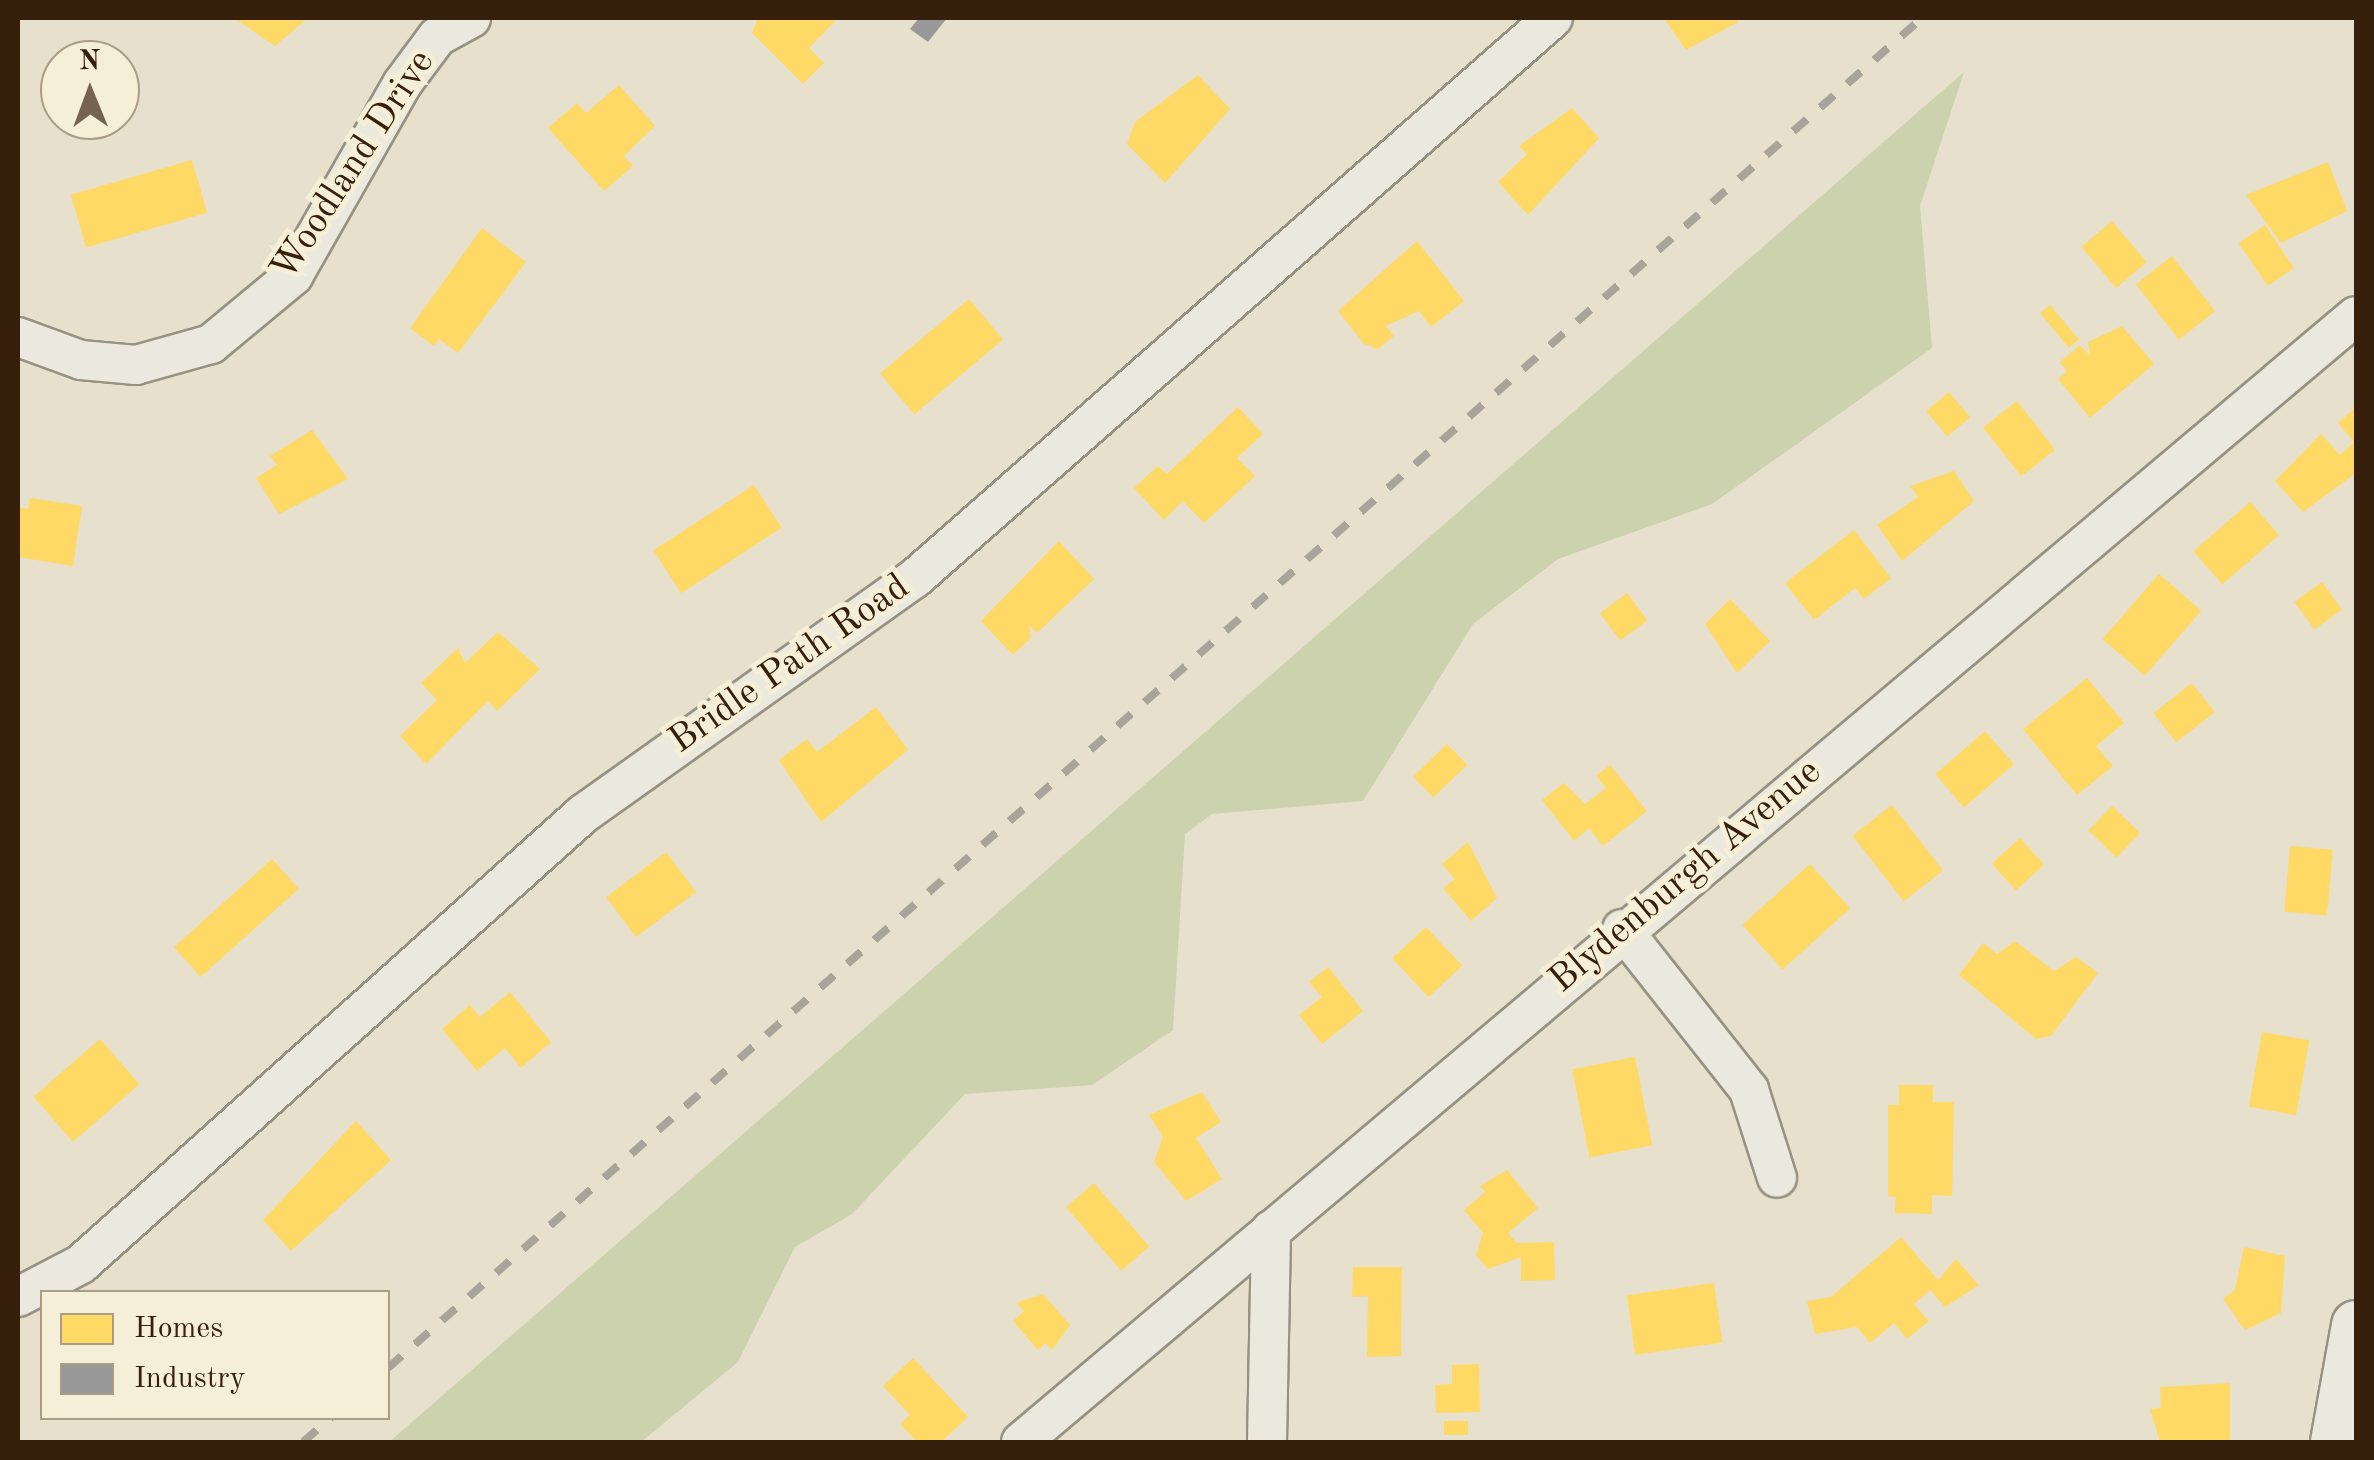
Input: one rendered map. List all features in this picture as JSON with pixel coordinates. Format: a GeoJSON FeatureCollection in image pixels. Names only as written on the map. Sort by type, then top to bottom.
{"type":"FeatureCollection","features":[{"type":"Feature","properties":{"kind":"street","name":"Woodland Drive"},"geometry":{"type":"LineString","coordinates":[[18,337],[81,360],[136,365],[210,344],[293,276],[402,84],[437,37],[471,18]]}},
{"type":"Feature","properties":{"kind":"street","name":"Bridle Path Road"},"geometry":{"type":"LineString","coordinates":[[18,1297],[81,1264],[582,814],[914,579],[1552,18]]}},
{"type":"Feature","properties":{"kind":"street","name":"Blydenburgh Avenue"},"geometry":{"type":"LineString","coordinates":[[1020,1442],[1622,929],[2356,316]]}},
{"type":"Feature","properties":{"kind":"street"},"geometry":{"type":"LineString","coordinates":[[1622,929],[1749,1090],[1777,1178]]}},
{"type":"Feature","properties":{"kind":"street"},"geometry":{"type":"LineString","coordinates":[[1267,1442],[1271,1230]]}},
{"type":"Feature","properties":{"kind":"street"},"geometry":{"type":"LineString","coordinates":[[2335,1442],[2356,1325]]}},
{"type":"Feature","properties":{"kind":"green space"},"geometry":{"type":"Polygon","coordinates":[[[1964,72],[1920,206],[1932,348],[1712,504],[1558,559],[1473,624],[1363,801],[1212,814],[1185,834],[1173,1030],[1092,1085],[965,1094],[852,1214],[795,1247],[738,1362],[641,1442],[389,1442],[1964,72]]]}},
{"type":"Feature","properties":{"kind":"building: Homes"},"geometry":{"type":"Polygon","coordinates":[[[234,18],[308,18],[275,46],[234,18]]]}},
{"type":"Feature","properties":{"kind":"building: Homes"},"geometry":{"type":"Polygon","coordinates":[[[758,18],[838,18],[809,48],[824,63],[803,84],[752,33],[758,18]]]}},
{"type":"Feature","properties":{"kind":"building: Homes"},"geometry":{"type":"Polygon","coordinates":[[[1664,18],[1735,18],[1738,22],[1686,50],[1664,18]]]}},
{"type":"Feature","properties":{"kind":"building: Homes"},"geometry":{"type":"Polygon","coordinates":[[[1198,75],[1230,109],[1165,183],[1127,144],[1135,122],[1198,75]]]}},
{"type":"Feature","properties":{"kind":"building: Homes"},"geometry":{"type":"Polygon","coordinates":[[[619,85],[655,126],[624,156],[633,166],[604,191],[548,128],[577,103],[586,113],[619,85]]]}},
{"type":"Feature","properties":{"kind":"building: Homes"},"geometry":{"type":"Polygon","coordinates":[[[1572,108],[1599,138],[1528,215],[1498,182],[1527,154],[1519,146],[1572,108]]]}},
{"type":"Feature","properties":{"kind":"building: Homes"},"geometry":{"type":"Polygon","coordinates":[[[192,160],[207,213],[86,248],[71,195],[192,160]]]}},
{"type":"Feature","properties":{"kind":"building: Homes"},"geometry":{"type":"Polygon","coordinates":[[[2328,162],[2347,211],[2281,243],[2246,195],[2328,162]]]}},
{"type":"Feature","properties":{"kind":"building: Homes"},"geometry":{"type":"Polygon","coordinates":[[[2112,221],[2147,262],[2116,288],[2081,247],[2112,221]]]}},
{"type":"Feature","properties":{"kind":"building: Homes"},"geometry":{"type":"Polygon","coordinates":[[[2265,225],[2294,268],[2268,286],[2238,243],[2265,225]]]}},
{"type":"Feature","properties":{"kind":"building: Homes"},"geometry":{"type":"Polygon","coordinates":[[[482,228],[526,262],[458,353],[439,339],[434,346],[410,328],[482,228]]]}},
{"type":"Feature","properties":{"kind":"building: Homes"},"geometry":{"type":"Polygon","coordinates":[[[1417,241],[1464,301],[1431,327],[1419,311],[1386,326],[1394,336],[1378,349],[1364,344],[1338,311],[1417,241]]]}},
{"type":"Feature","properties":{"kind":"building: Homes"},"geometry":{"type":"Polygon","coordinates":[[[2172,256],[2215,311],[2179,339],[2136,284],[2172,256]]]}},
{"type":"Feature","properties":{"kind":"building: Homes"},"geometry":{"type":"Polygon","coordinates":[[[969,299],[1003,340],[914,414],[880,374],[969,299]]]}},
{"type":"Feature","properties":{"kind":"building: Homes"},"geometry":{"type":"Polygon","coordinates":[[[2050,305],[2079,339],[2069,348],[2040,313],[2050,305]]]}},
{"type":"Feature","properties":{"kind":"building: Homes"},"geometry":{"type":"Polygon","coordinates":[[[2122,326],[2154,364],[2090,418],[2058,379],[2067,372],[2060,362],[2080,345],[2090,356],[2088,342],[2122,326]]]}},
{"type":"Feature","properties":{"kind":"building: Homes"},"geometry":{"type":"Polygon","coordinates":[[[1949,392],[1970,417],[1947,437],[1926,411],[1949,392]]]}},
{"type":"Feature","properties":{"kind":"building: Homes"},"geometry":{"type":"Polygon","coordinates":[[[2017,401],[2055,450],[2021,476],[1983,427],[2017,401]]]}},
{"type":"Feature","properties":{"kind":"building: Homes"},"geometry":{"type":"Polygon","coordinates":[[[1238,407],[1263,434],[1237,458],[1255,476],[1204,523],[1183,501],[1164,520],[1134,488],[1158,466],[1167,474],[1238,407]]]}},
{"type":"Feature","properties":{"kind":"building: Homes"},"geometry":{"type":"Polygon","coordinates":[[[2356,407],[2356,473],[2303,512],[2275,481],[2321,434],[2340,455],[2354,442],[2338,423],[2356,407]]]}},
{"type":"Feature","properties":{"kind":"building: Homes"},"geometry":{"type":"Polygon","coordinates":[[[312,430],[348,479],[279,514],[256,478],[277,465],[270,456],[312,430]]]}},
{"type":"Feature","properties":{"kind":"building: Homes"},"geometry":{"type":"Polygon","coordinates":[[[1954,471],[1974,501],[1902,561],[1877,525],[1918,497],[1910,486],[1954,471]]]}},
{"type":"Feature","properties":{"kind":"building: Homes"},"geometry":{"type":"Polygon","coordinates":[[[754,485],[782,528],[681,593],[653,550],[754,485]]]}},
{"type":"Feature","properties":{"kind":"building: Homes"},"geometry":{"type":"Polygon","coordinates":[[[30,498],[82,506],[73,566],[18,557],[18,507],[28,509],[30,498]]]}},
{"type":"Feature","properties":{"kind":"building: Homes"},"geometry":{"type":"Polygon","coordinates":[[[2250,502],[2279,535],[2222,584],[2193,551],[2250,502]]]}},
{"type":"Feature","properties":{"kind":"building: Homes"},"geometry":{"type":"Polygon","coordinates":[[[1854,530],[1891,578],[1864,599],[1855,588],[1814,620],[1785,583],[1854,530]]]}},
{"type":"Feature","properties":{"kind":"building: Homes"},"geometry":{"type":"Polygon","coordinates":[[[1059,541],[1094,579],[1037,633],[1029,625],[1031,638],[1013,655],[981,621],[1059,541]]]}},
{"type":"Feature","properties":{"kind":"building: Homes"},"geometry":{"type":"Polygon","coordinates":[[[2159,574],[2201,611],[2145,676],[2103,639],[2159,574]]]}},
{"type":"Feature","properties":{"kind":"building: Homes"},"geometry":{"type":"Polygon","coordinates":[[[2322,582],[2342,610],[2314,629],[2294,602],[2322,582]]]}},
{"type":"Feature","properties":{"kind":"building: Homes"},"geometry":{"type":"Polygon","coordinates":[[[1627,593],[1647,620],[1620,641],[1600,613],[1627,593]]]}},
{"type":"Feature","properties":{"kind":"building: Homes"},"geometry":{"type":"Polygon","coordinates":[[[1730,599],[1770,641],[1737,673],[1705,624],[1730,599]]]}},
{"type":"Feature","properties":{"kind":"building: Homes"},"geometry":{"type":"Polygon","coordinates":[[[498,632],[540,669],[497,711],[488,701],[426,764],[400,736],[437,700],[421,683],[458,648],[465,663],[498,632]]]}},
{"type":"Feature","properties":{"kind":"building: Homes"},"geometry":{"type":"Polygon","coordinates":[[[2087,678],[2124,723],[2096,746],[2113,766],[2077,795],[2023,729],[2087,678]]]}},
{"type":"Feature","properties":{"kind":"building: Homes"},"geometry":{"type":"Polygon","coordinates":[[[2192,683],[2215,712],[2176,742],[2153,713],[2192,683]]]}},
{"type":"Feature","properties":{"kind":"building: Homes"},"geometry":{"type":"Polygon","coordinates":[[[876,707],[908,750],[821,822],[779,760],[807,739],[817,752],[876,707]]]}},
{"type":"Feature","properties":{"kind":"building: Homes"},"geometry":{"type":"Polygon","coordinates":[[[1985,731],[2014,764],[1964,808],[1935,774],[1985,731]]]}},
{"type":"Feature","properties":{"kind":"building: Homes"},"geometry":{"type":"Polygon","coordinates":[[[1447,744],[1467,765],[1433,798],[1413,777],[1447,744]]]}},
{"type":"Feature","properties":{"kind":"building: Homes"},"geometry":{"type":"Polygon","coordinates":[[[1610,765],[1647,811],[1603,846],[1589,828],[1574,841],[1542,800],[1564,783],[1585,804],[1606,788],[1596,776],[1610,765]]]}},
{"type":"Feature","properties":{"kind":"building: Homes"},"geometry":{"type":"Polygon","coordinates":[[[1892,805],[1943,870],[1904,901],[1853,836],[1892,805]]]}},
{"type":"Feature","properties":{"kind":"building: Homes"},"geometry":{"type":"Polygon","coordinates":[[[2112,806],[2140,833],[2116,858],[2088,830],[2112,806]]]}},
{"type":"Feature","properties":{"kind":"building: Homes"},"geometry":{"type":"Polygon","coordinates":[[[2020,838],[2044,865],[2016,890],[1992,863],[2020,838]]]}},
{"type":"Feature","properties":{"kind":"building: Homes"},"geometry":{"type":"Polygon","coordinates":[[[1468,842],[1497,898],[1471,921],[1443,888],[1455,879],[1442,864],[1468,842]]]}},
{"type":"Feature","properties":{"kind":"building: Homes"},"geometry":{"type":"Polygon","coordinates":[[[2290,846],[2333,850],[2327,915],[2284,912],[2290,846]]]}},
{"type":"Feature","properties":{"kind":"building: Homes"},"geometry":{"type":"Polygon","coordinates":[[[666,852],[696,892],[636,937],[606,897],[666,852]]]}},
{"type":"Feature","properties":{"kind":"building: Homes"},"geometry":{"type":"Polygon","coordinates":[[[272,859],[299,889],[201,977],[174,947],[272,859]]]}},
{"type":"Feature","properties":{"kind":"building: Homes"},"geometry":{"type":"Polygon","coordinates":[[[1810,864],[1850,909],[1783,969],[1742,925],[1810,864]]]}},
{"type":"Feature","properties":{"kind":"building: Homes"},"geometry":{"type":"Polygon","coordinates":[[[1426,927],[1462,966],[1429,997],[1392,958],[1426,927]]]}},
{"type":"Feature","properties":{"kind":"building: Homes"},"geometry":{"type":"Polygon","coordinates":[[[2015,941],[2054,971],[2076,957],[2098,973],[2051,1036],[2036,1039],[1959,975],[1983,943],[1997,954],[2015,941]]]}},
{"type":"Feature","properties":{"kind":"building: Homes"},"geometry":{"type":"Polygon","coordinates":[[[1328,967],[1363,1011],[1322,1044],[1299,1015],[1322,997],[1309,982],[1328,967]]]}},
{"type":"Feature","properties":{"kind":"building: Homes"},"geometry":{"type":"Polygon","coordinates":[[[510,992],[551,1042],[521,1068],[505,1048],[477,1071],[442,1029],[470,1005],[480,1017],[510,992]]]}},
{"type":"Feature","properties":{"kind":"building: Homes"},"geometry":{"type":"Polygon","coordinates":[[[2262,1032],[2309,1040],[2296,1115],[2249,1107],[2262,1032]]]}},
{"type":"Feature","properties":{"kind":"building: Homes"},"geometry":{"type":"Polygon","coordinates":[[[100,1039],[139,1084],[73,1142],[34,1097],[100,1039]]]}},
{"type":"Feature","properties":{"kind":"building: Homes"},"geometry":{"type":"Polygon","coordinates":[[[1635,1057],[1652,1145],[1589,1158],[1572,1069],[1635,1057]]]}},
{"type":"Feature","properties":{"kind":"building: Homes"},"geometry":{"type":"Polygon","coordinates":[[[1899,1085],[1933,1085],[1933,1102],[1954,1102],[1952,1196],[1932,1195],[1932,1214],[1895,1213],[1896,1197],[1888,1196],[1888,1105],[1899,1105],[1899,1085]]]}},
{"type":"Feature","properties":{"kind":"building: Homes"},"geometry":{"type":"Polygon","coordinates":[[[1202,1092],[1221,1122],[1196,1138],[1222,1179],[1186,1201],[1154,1162],[1163,1137],[1149,1115],[1202,1092]]]}},
{"type":"Feature","properties":{"kind":"building: Homes"},"geometry":{"type":"Polygon","coordinates":[[[356,1121],[391,1160],[291,1251],[263,1220],[356,1121]]]}},
{"type":"Feature","properties":{"kind":"building: Homes"},"geometry":{"type":"Polygon","coordinates":[[[1507,1170],[1538,1208],[1508,1233],[1517,1243],[1554,1242],[1555,1280],[1521,1281],[1521,1257],[1488,1269],[1476,1255],[1483,1233],[1464,1210],[1485,1192],[1480,1186],[1507,1170]]]}},
{"type":"Feature","properties":{"kind":"building: Homes"},"geometry":{"type":"Polygon","coordinates":[[[1094,1183],[1149,1246],[1121,1271],[1066,1207],[1094,1183]]]}},
{"type":"Feature","properties":{"kind":"building: Homes"},"geometry":{"type":"Polygon","coordinates":[[[1901,1237],[1938,1280],[1956,1259],[1979,1285],[1945,1307],[1930,1290],[1914,1304],[1929,1321],[1907,1339],[1894,1323],[1870,1343],[1857,1327],[1815,1334],[1807,1301],[1831,1297],[1901,1237]]]}},
{"type":"Feature","properties":{"kind":"building: Homes"},"geometry":{"type":"Polygon","coordinates":[[[2244,1247],[2285,1256],[2281,1313],[2245,1330],[2223,1299],[2235,1290],[2244,1247]]]}},
{"type":"Feature","properties":{"kind":"building: Homes"},"geometry":{"type":"Polygon","coordinates":[[[1353,1267],[1402,1267],[1401,1356],[1367,1357],[1368,1296],[1352,1297],[1353,1267]]]}},
{"type":"Feature","properties":{"kind":"building: Homes"},"geometry":{"type":"Polygon","coordinates":[[[1714,1283],[1722,1342],[1635,1355],[1627,1295],[1714,1283]]]}},
{"type":"Feature","properties":{"kind":"building: Homes"},"geometry":{"type":"Polygon","coordinates":[[[1043,1294],[1070,1325],[1052,1350],[1046,1343],[1038,1350],[1013,1321],[1024,1311],[1016,1303],[1043,1294]]]}},
{"type":"Feature","properties":{"kind":"building: Homes"},"geometry":{"type":"Polygon","coordinates":[[[913,1358],[968,1417],[941,1442],[917,1442],[900,1424],[910,1415],[883,1386],[913,1358]]]}},
{"type":"Feature","properties":{"kind":"building: Homes"},"geometry":{"type":"Polygon","coordinates":[[[1479,1364],[1480,1412],[1436,1413],[1435,1385],[1452,1384],[1452,1365],[1479,1364]]]}},
{"type":"Feature","properties":{"kind":"building: Homes"},"geometry":{"type":"Polygon","coordinates":[[[2230,1383],[2230,1442],[2160,1442],[2150,1409],[2161,1408],[2160,1387],[2230,1383]]]}},
{"type":"Feature","properties":{"kind":"building: Homes"},"geometry":{"type":"Polygon","coordinates":[[[1444,1421],[1468,1421],[1468,1435],[1444,1435],[1444,1421]]]}},
{"type":"Feature","properties":{"kind":"building: Industry"},"geometry":{"type":"Polygon","coordinates":[[[919,18],[947,18],[928,42],[910,29],[919,18]]]}},
{"type":"Feature","properties":{"kind":"railway"},"geometry":{"type":"LineString","coordinates":[[390,1366],[1922,18]]}},
{"type":"Feature","properties":{"kind":"railway"},"geometry":{"type":"LineString","coordinates":[[303,1442],[329,1420]]}}]}
